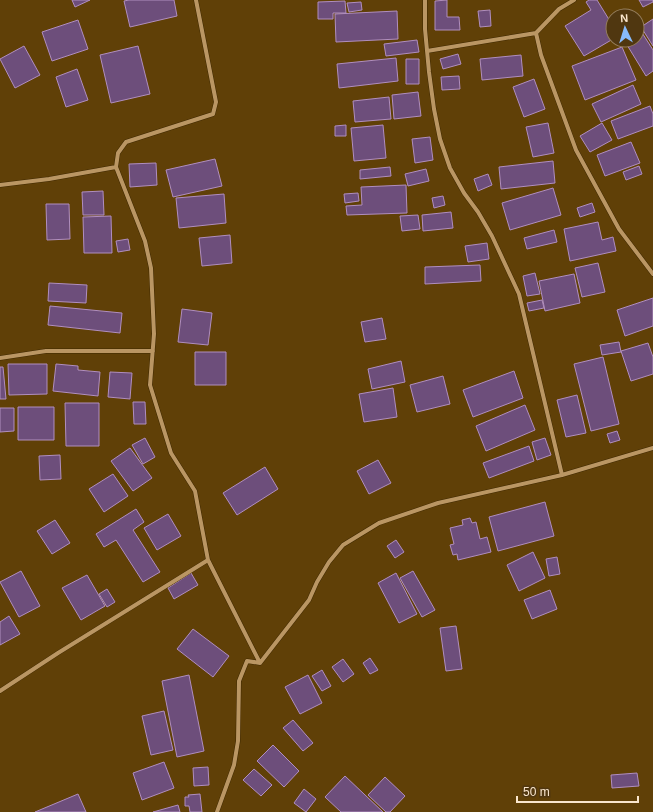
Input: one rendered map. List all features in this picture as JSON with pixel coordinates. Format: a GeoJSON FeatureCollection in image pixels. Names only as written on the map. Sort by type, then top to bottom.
{"type":"FeatureCollection","features":[{"type":"Feature","properties":{"kind":"street"},"geometry":{"type":"LineString","coordinates":[[196,0],[216,102],[213,114],[126,142],[118,153],[116,167],[145,241],[151,268],[154,334],[150,385],[171,453],[195,491],[208,560],[260,663]]}},
{"type":"Feature","properties":{"kind":"street"},"geometry":{"type":"LineString","coordinates":[[425,0],[427,51],[434,109],[440,139],[450,168],[488,230],[519,294],[562,475]]}},
{"type":"Feature","properties":{"kind":"street"},"geometry":{"type":"LineString","coordinates":[[427,51],[536,33],[559,9],[574,0]]}},
{"type":"Feature","properties":{"kind":"street"},"geometry":{"type":"LineString","coordinates":[[536,33],[541,56],[576,150],[618,230],[653,274]]}},
{"type":"Feature","properties":{"kind":"street"},"geometry":{"type":"LineString","coordinates":[[0,185],[50,179],[116,167]]}},
{"type":"Feature","properties":{"kind":"street"},"geometry":{"type":"LineString","coordinates":[[0,358],[46,350],[153,351]]}},
{"type":"Feature","properties":{"kind":"street"},"geometry":{"type":"LineString","coordinates":[[260,663],[309,600],[329,562],[343,545],[373,526],[438,503],[562,475],[653,448]]}},
{"type":"Feature","properties":{"kind":"street"},"geometry":{"type":"LineString","coordinates":[[0,691],[58,653],[208,560]]}},
{"type":"Feature","properties":{"kind":"street"},"geometry":{"type":"LineString","coordinates":[[217,812],[235,759],[238,740],[239,681],[247,661],[260,663]]}},
{"type":"Feature","properties":{"kind":"building"},"geometry":{"type":"Polygon","coordinates":[[[72,0],[90,0],[75,7],[72,0]]]}},
{"type":"Feature","properties":{"kind":"building"},"geometry":{"type":"Polygon","coordinates":[[[174,0],[177,16],[130,27],[124,1],[174,0]]]}},
{"type":"Feature","properties":{"kind":"building"},"geometry":{"type":"Polygon","coordinates":[[[447,0],[447,17],[459,17],[460,30],[435,30],[435,1],[447,0]]]}},
{"type":"Feature","properties":{"kind":"building"},"geometry":{"type":"Polygon","coordinates":[[[589,0],[597,0],[605,13],[605,44],[584,56],[565,26],[591,10],[586,2],[589,0]]]}},
{"type":"Feature","properties":{"kind":"building"},"geometry":{"type":"Polygon","coordinates":[[[639,0],[653,0],[653,2],[643,7],[639,0]]]}},
{"type":"Feature","properties":{"kind":"building"},"geometry":{"type":"Polygon","coordinates":[[[345,1],[346,13],[333,13],[333,19],[318,19],[318,2],[345,1]]]}},
{"type":"Feature","properties":{"kind":"building"},"geometry":{"type":"Polygon","coordinates":[[[361,2],[362,10],[349,12],[347,3],[361,2]]]}},
{"type":"Feature","properties":{"kind":"building"},"geometry":{"type":"Polygon","coordinates":[[[490,10],[491,26],[480,27],[478,11],[490,10]]]}},
{"type":"Feature","properties":{"kind":"building"},"geometry":{"type":"Polygon","coordinates":[[[397,11],[398,39],[336,42],[335,14],[397,11]]]}},
{"type":"Feature","properties":{"kind":"building"},"geometry":{"type":"Polygon","coordinates":[[[653,19],[653,46],[645,33],[645,24],[653,19]]]}},
{"type":"Feature","properties":{"kind":"building"},"geometry":{"type":"Polygon","coordinates":[[[78,20],[88,49],[52,61],[42,32],[78,20]]]}},
{"type":"Feature","properties":{"kind":"building"},"geometry":{"type":"Polygon","coordinates":[[[645,37],[653,50],[653,71],[646,76],[629,48],[645,48],[645,37]]]}},
{"type":"Feature","properties":{"kind":"building"},"geometry":{"type":"Polygon","coordinates":[[[417,40],[419,52],[386,56],[384,44],[417,40]]]}},
{"type":"Feature","properties":{"kind":"building"},"geometry":{"type":"Polygon","coordinates":[[[24,46],[40,75],[15,88],[0,59],[24,46]]]}},
{"type":"Feature","properties":{"kind":"building"},"geometry":{"type":"Polygon","coordinates":[[[138,46],[150,94],[111,103],[100,55],[138,46]]]}},
{"type":"Feature","properties":{"kind":"building"},"geometry":{"type":"Polygon","coordinates":[[[622,48],[636,80],[585,100],[572,66],[622,48]]]}},
{"type":"Feature","properties":{"kind":"building"},"geometry":{"type":"Polygon","coordinates":[[[458,54],[461,64],[443,69],[440,59],[458,54]]]}},
{"type":"Feature","properties":{"kind":"building"},"geometry":{"type":"Polygon","coordinates":[[[521,55],[523,76],[482,80],[480,59],[521,55]]]}},
{"type":"Feature","properties":{"kind":"building"},"geometry":{"type":"Polygon","coordinates":[[[396,58],[398,81],[339,88],[337,64],[396,58]]]}},
{"type":"Feature","properties":{"kind":"building"},"geometry":{"type":"Polygon","coordinates":[[[406,59],[419,59],[419,84],[406,84],[406,59]]]}},
{"type":"Feature","properties":{"kind":"building"},"geometry":{"type":"Polygon","coordinates":[[[77,69],[88,100],[66,107],[56,77],[77,69]]]}},
{"type":"Feature","properties":{"kind":"building"},"geometry":{"type":"Polygon","coordinates":[[[459,76],[460,89],[442,90],[441,77],[459,76]]]}},
{"type":"Feature","properties":{"kind":"building"},"geometry":{"type":"Polygon","coordinates":[[[534,79],[545,109],[524,117],[513,87],[534,79]]]}},
{"type":"Feature","properties":{"kind":"building"},"geometry":{"type":"Polygon","coordinates":[[[633,85],[641,104],[601,122],[592,104],[633,85]]]}},
{"type":"Feature","properties":{"kind":"building"},"geometry":{"type":"Polygon","coordinates":[[[418,92],[421,116],[394,119],[392,95],[418,92]]]}},
{"type":"Feature","properties":{"kind":"building"},"geometry":{"type":"Polygon","coordinates":[[[389,97],[391,119],[355,122],[353,101],[389,97]]]}},
{"type":"Feature","properties":{"kind":"building"},"geometry":{"type":"Polygon","coordinates":[[[650,106],[653,114],[653,126],[618,139],[611,121],[650,106]]]}},
{"type":"Feature","properties":{"kind":"building"},"geometry":{"type":"Polygon","coordinates":[[[548,123],[554,153],[533,157],[526,127],[548,123]]]}},
{"type":"Feature","properties":{"kind":"building"},"geometry":{"type":"Polygon","coordinates":[[[602,123],[612,140],[590,152],[580,136],[602,123]]]}},
{"type":"Feature","properties":{"kind":"building"},"geometry":{"type":"Polygon","coordinates":[[[346,125],[346,136],[335,136],[335,126],[346,125]]]}},
{"type":"Feature","properties":{"kind":"building"},"geometry":{"type":"Polygon","coordinates":[[[383,125],[386,158],[354,161],[351,128],[383,125]]]}},
{"type":"Feature","properties":{"kind":"building"},"geometry":{"type":"Polygon","coordinates":[[[430,137],[433,160],[415,163],[412,139],[430,137]]]}},
{"type":"Feature","properties":{"kind":"building"},"geometry":{"type":"Polygon","coordinates":[[[631,142],[640,163],[605,176],[597,155],[631,142]]]}},
{"type":"Feature","properties":{"kind":"building"},"geometry":{"type":"Polygon","coordinates":[[[215,159],[222,186],[173,197],[166,170],[215,159]]]}},
{"type":"Feature","properties":{"kind":"building"},"geometry":{"type":"Polygon","coordinates":[[[553,161],[555,183],[501,189],[499,167],[553,161]]]}},
{"type":"Feature","properties":{"kind":"building"},"geometry":{"type":"Polygon","coordinates":[[[156,163],[157,185],[130,187],[129,164],[156,163]]]}},
{"type":"Feature","properties":{"kind":"building"},"geometry":{"type":"Polygon","coordinates":[[[639,166],[642,174],[626,180],[623,172],[639,166]]]}},
{"type":"Feature","properties":{"kind":"building"},"geometry":{"type":"Polygon","coordinates":[[[390,167],[391,176],[360,179],[360,170],[390,167]]]}},
{"type":"Feature","properties":{"kind":"building"},"geometry":{"type":"Polygon","coordinates":[[[426,169],[429,181],[408,186],[405,174],[426,169]]]}},
{"type":"Feature","properties":{"kind":"building"},"geometry":{"type":"Polygon","coordinates":[[[488,174],[492,185],[478,191],[474,179],[488,174]]]}},
{"type":"Feature","properties":{"kind":"building"},"geometry":{"type":"Polygon","coordinates":[[[406,185],[407,213],[347,215],[346,206],[362,205],[361,187],[406,185]]]}},
{"type":"Feature","properties":{"kind":"building"},"geometry":{"type":"Polygon","coordinates":[[[553,188],[561,215],[510,230],[502,203],[553,188]]]}},
{"type":"Feature","properties":{"kind":"building"},"geometry":{"type":"Polygon","coordinates":[[[103,191],[104,215],[83,215],[82,192],[103,191]]]}},
{"type":"Feature","properties":{"kind":"building"},"geometry":{"type":"Polygon","coordinates":[[[358,193],[359,201],[345,203],[344,194],[358,193]]]}},
{"type":"Feature","properties":{"kind":"building"},"geometry":{"type":"Polygon","coordinates":[[[224,194],[226,223],[179,228],[176,198],[224,194]]]}},
{"type":"Feature","properties":{"kind":"building"},"geometry":{"type":"Polygon","coordinates":[[[443,196],[445,205],[434,208],[432,198],[443,196]]]}},
{"type":"Feature","properties":{"kind":"building"},"geometry":{"type":"Polygon","coordinates":[[[592,203],[595,212],[580,217],[577,208],[592,203]]]}},
{"type":"Feature","properties":{"kind":"building"},"geometry":{"type":"Polygon","coordinates":[[[46,204],[69,204],[70,239],[47,240],[46,204]]]}},
{"type":"Feature","properties":{"kind":"building"},"geometry":{"type":"Polygon","coordinates":[[[451,212],[453,228],[423,231],[422,215],[451,212]]]}},
{"type":"Feature","properties":{"kind":"building"},"geometry":{"type":"Polygon","coordinates":[[[418,215],[420,229],[402,231],[400,216],[418,215]]]}},
{"type":"Feature","properties":{"kind":"building"},"geometry":{"type":"Polygon","coordinates":[[[111,216],[112,253],[84,253],[83,217],[111,216]]]}},
{"type":"Feature","properties":{"kind":"building"},"geometry":{"type":"Polygon","coordinates":[[[598,222],[602,240],[613,237],[616,251],[570,261],[564,229],[598,222]]]}},
{"type":"Feature","properties":{"kind":"building"},"geometry":{"type":"Polygon","coordinates":[[[554,230],[557,242],[527,249],[524,238],[554,230]]]}},
{"type":"Feature","properties":{"kind":"building"},"geometry":{"type":"Polygon","coordinates":[[[230,235],[232,263],[202,266],[199,238],[230,235]]]}},
{"type":"Feature","properties":{"kind":"building"},"geometry":{"type":"Polygon","coordinates":[[[128,239],[130,250],[118,252],[116,241],[128,239]]]}},
{"type":"Feature","properties":{"kind":"building"},"geometry":{"type":"Polygon","coordinates":[[[487,243],[489,259],[468,262],[465,246],[487,243]]]}},
{"type":"Feature","properties":{"kind":"building"},"geometry":{"type":"Polygon","coordinates":[[[598,263],[605,292],[582,297],[575,268],[598,263]]]}},
{"type":"Feature","properties":{"kind":"building"},"geometry":{"type":"Polygon","coordinates":[[[480,265],[481,281],[425,284],[425,267],[480,265]]]}},
{"type":"Feature","properties":{"kind":"building"},"geometry":{"type":"Polygon","coordinates":[[[535,273],[540,294],[527,296],[523,276],[535,273]]]}},
{"type":"Feature","properties":{"kind":"building"},"geometry":{"type":"Polygon","coordinates":[[[574,274],[580,303],[545,311],[539,281],[574,274]]]}},
{"type":"Feature","properties":{"kind":"building"},"geometry":{"type":"Polygon","coordinates":[[[49,283],[87,285],[86,303],[48,301],[49,283]]]}},
{"type":"Feature","properties":{"kind":"building"},"geometry":{"type":"Polygon","coordinates":[[[653,298],[653,326],[625,336],[617,310],[653,298]]]}},
{"type":"Feature","properties":{"kind":"building"},"geometry":{"type":"Polygon","coordinates":[[[542,300],[544,308],[529,311],[527,303],[542,300]]]}},
{"type":"Feature","properties":{"kind":"building"},"geometry":{"type":"Polygon","coordinates":[[[50,306],[122,313],[120,333],[48,325],[50,306]]]}},
{"type":"Feature","properties":{"kind":"building"},"geometry":{"type":"Polygon","coordinates":[[[182,309],[212,313],[208,345],[178,342],[182,309]]]}},
{"type":"Feature","properties":{"kind":"building"},"geometry":{"type":"Polygon","coordinates":[[[382,318],[386,339],[365,342],[361,322],[382,318]]]}},
{"type":"Feature","properties":{"kind":"building"},"geometry":{"type":"Polygon","coordinates":[[[619,342],[621,352],[602,355],[600,345],[619,342]]]}},
{"type":"Feature","properties":{"kind":"building"},"geometry":{"type":"Polygon","coordinates":[[[648,343],[653,357],[653,374],[631,381],[621,351],[648,343]]]}},
{"type":"Feature","properties":{"kind":"building"},"geometry":{"type":"Polygon","coordinates":[[[195,352],[226,352],[226,385],[195,385],[195,352]]]}},
{"type":"Feature","properties":{"kind":"building"},"geometry":{"type":"Polygon","coordinates":[[[603,357],[619,424],[591,431],[574,364],[603,357]]]}},
{"type":"Feature","properties":{"kind":"building"},"geometry":{"type":"Polygon","coordinates":[[[401,361],[405,382],[372,389],[368,369],[401,361]]]}},
{"type":"Feature","properties":{"kind":"building"},"geometry":{"type":"Polygon","coordinates":[[[8,364],[47,364],[47,394],[9,395],[8,364]]]}},
{"type":"Feature","properties":{"kind":"building"},"geometry":{"type":"Polygon","coordinates":[[[56,364],[78,366],[78,370],[100,372],[98,396],[53,391],[56,364]]]}},
{"type":"Feature","properties":{"kind":"building"},"geometry":{"type":"Polygon","coordinates":[[[0,367],[3,367],[6,399],[0,399],[0,367]]]}},
{"type":"Feature","properties":{"kind":"building"},"geometry":{"type":"Polygon","coordinates":[[[514,371],[523,398],[473,417],[463,390],[514,371]]]}},
{"type":"Feature","properties":{"kind":"building"},"geometry":{"type":"Polygon","coordinates":[[[110,372],[132,373],[130,399],[108,397],[110,372]]]}},
{"type":"Feature","properties":{"kind":"building"},"geometry":{"type":"Polygon","coordinates":[[[443,376],[450,404],[417,412],[410,385],[443,376]]]}},
{"type":"Feature","properties":{"kind":"building"},"geometry":{"type":"Polygon","coordinates":[[[393,388],[397,417],[364,422],[359,394],[393,388]]]}},
{"type":"Feature","properties":{"kind":"building"},"geometry":{"type":"Polygon","coordinates":[[[577,395],[586,433],[566,437],[557,400],[577,395]]]}},
{"type":"Feature","properties":{"kind":"building"},"geometry":{"type":"Polygon","coordinates":[[[133,402],[145,402],[146,424],[134,424],[133,402]]]}},
{"type":"Feature","properties":{"kind":"building"},"geometry":{"type":"Polygon","coordinates":[[[65,403],[99,403],[99,446],[66,446],[65,403]]]}},
{"type":"Feature","properties":{"kind":"building"},"geometry":{"type":"Polygon","coordinates":[[[525,405],[535,430],[486,451],[476,426],[525,405]]]}},
{"type":"Feature","properties":{"kind":"building"},"geometry":{"type":"Polygon","coordinates":[[[18,407],[54,407],[54,440],[18,440],[18,407]]]}},
{"type":"Feature","properties":{"kind":"building"},"geometry":{"type":"Polygon","coordinates":[[[0,408],[14,408],[14,431],[0,432],[0,408]]]}},
{"type":"Feature","properties":{"kind":"building"},"geometry":{"type":"Polygon","coordinates":[[[617,431],[620,440],[610,443],[607,434],[617,431]]]}},
{"type":"Feature","properties":{"kind":"building"},"geometry":{"type":"Polygon","coordinates":[[[145,438],[155,457],[143,464],[132,445],[145,438]]]}},
{"type":"Feature","properties":{"kind":"building"},"geometry":{"type":"Polygon","coordinates":[[[545,438],[551,455],[537,460],[532,442],[545,438]]]}},
{"type":"Feature","properties":{"kind":"building"},"geometry":{"type":"Polygon","coordinates":[[[529,446],[534,461],[489,478],[483,463],[529,446]]]}},
{"type":"Feature","properties":{"kind":"building"},"geometry":{"type":"Polygon","coordinates":[[[130,448],[152,478],[133,491],[111,461],[130,448]]]}},
{"type":"Feature","properties":{"kind":"building"},"geometry":{"type":"Polygon","coordinates":[[[60,455],[61,479],[40,480],[39,456],[60,455]]]}},
{"type":"Feature","properties":{"kind":"building"},"geometry":{"type":"Polygon","coordinates":[[[378,460],[391,483],[369,494],[357,471],[378,460]]]}},
{"type":"Feature","properties":{"kind":"building"},"geometry":{"type":"Polygon","coordinates":[[[265,467],[278,489],[237,515],[223,493],[265,467]]]}},
{"type":"Feature","properties":{"kind":"building"},"geometry":{"type":"Polygon","coordinates":[[[113,474],[128,496],[104,512],[89,489],[113,474]]]}},
{"type":"Feature","properties":{"kind":"building"},"geometry":{"type":"Polygon","coordinates":[[[545,502],[554,536],[498,551],[489,517],[545,502]]]}},
{"type":"Feature","properties":{"kind":"building"},"geometry":{"type":"Polygon","coordinates":[[[136,509],[144,522],[133,530],[160,572],[143,582],[116,540],[104,547],[96,534],[136,509]]]}},
{"type":"Feature","properties":{"kind":"building"},"geometry":{"type":"Polygon","coordinates":[[[168,514],[181,536],[157,550],[144,528],[168,514]]]}},
{"type":"Feature","properties":{"kind":"building"},"geometry":{"type":"Polygon","coordinates":[[[470,518],[472,523],[476,522],[480,539],[487,537],[491,552],[458,560],[457,554],[453,555],[450,545],[454,544],[450,528],[463,525],[462,520],[470,518]]]}},
{"type":"Feature","properties":{"kind":"building"},"geometry":{"type":"Polygon","coordinates":[[[55,520],[70,543],[52,554],[37,531],[55,520]]]}},
{"type":"Feature","properties":{"kind":"building"},"geometry":{"type":"Polygon","coordinates":[[[396,540],[404,552],[395,558],[387,546],[396,540]]]}},
{"type":"Feature","properties":{"kind":"building"},"geometry":{"type":"Polygon","coordinates":[[[533,552],[545,578],[519,591],[507,565],[533,552]]]}},
{"type":"Feature","properties":{"kind":"building"},"geometry":{"type":"Polygon","coordinates":[[[557,557],[560,574],[549,576],[546,559],[557,557]]]}},
{"type":"Feature","properties":{"kind":"building"},"geometry":{"type":"Polygon","coordinates":[[[21,571],[40,606],[19,617],[0,582],[21,571]]]}},
{"type":"Feature","properties":{"kind":"building"},"geometry":{"type":"Polygon","coordinates":[[[413,571],[435,610],[422,617],[400,578],[413,571]]]}},
{"type":"Feature","properties":{"kind":"building"},"geometry":{"type":"Polygon","coordinates":[[[191,573],[198,585],[174,599],[168,588],[191,573]]]}},
{"type":"Feature","properties":{"kind":"building"},"geometry":{"type":"Polygon","coordinates":[[[396,573],[417,614],[399,623],[378,583],[396,573]]]}},
{"type":"Feature","properties":{"kind":"building"},"geometry":{"type":"Polygon","coordinates":[[[87,575],[105,606],[81,620],[62,588],[87,575]]]}},
{"type":"Feature","properties":{"kind":"building"},"geometry":{"type":"Polygon","coordinates":[[[107,589],[115,602],[107,607],[99,594],[107,589]]]}},
{"type":"Feature","properties":{"kind":"building"},"geometry":{"type":"Polygon","coordinates":[[[550,590],[557,609],[532,619],[524,600],[550,590]]]}},
{"type":"Feature","properties":{"kind":"building"},"geometry":{"type":"Polygon","coordinates":[[[9,616],[20,634],[0,645],[0,622],[9,616]]]}},
{"type":"Feature","properties":{"kind":"building"},"geometry":{"type":"Polygon","coordinates":[[[456,626],[462,669],[446,671],[440,628],[456,626]]]}},
{"type":"Feature","properties":{"kind":"building"},"geometry":{"type":"Polygon","coordinates":[[[193,629],[229,656],[213,677],[177,649],[193,629]]]}},
{"type":"Feature","properties":{"kind":"building"},"geometry":{"type":"Polygon","coordinates":[[[370,658],[378,670],[370,674],[363,663],[370,658]]]}},
{"type":"Feature","properties":{"kind":"building"},"geometry":{"type":"Polygon","coordinates":[[[343,659],[354,674],[343,682],[332,667],[343,659]]]}},
{"type":"Feature","properties":{"kind":"building"},"geometry":{"type":"Polygon","coordinates":[[[322,670],[331,686],[322,691],[312,676],[322,670]]]}},
{"type":"Feature","properties":{"kind":"building"},"geometry":{"type":"Polygon","coordinates":[[[189,675],[204,751],[177,757],[162,681],[189,675]]]}},
{"type":"Feature","properties":{"kind":"building"},"geometry":{"type":"Polygon","coordinates":[[[308,675],[322,703],[300,714],[285,687],[308,675]]]}},
{"type":"Feature","properties":{"kind":"building"},"geometry":{"type":"Polygon","coordinates":[[[164,711],[173,750],[151,755],[142,716],[164,711]]]}},
{"type":"Feature","properties":{"kind":"building"},"geometry":{"type":"Polygon","coordinates":[[[293,720],[313,743],[303,751],[283,728],[293,720]]]}},
{"type":"Feature","properties":{"kind":"building"},"geometry":{"type":"Polygon","coordinates":[[[273,745],[299,771],[284,787],[257,761],[273,745]]]}},
{"type":"Feature","properties":{"kind":"building"},"geometry":{"type":"Polygon","coordinates":[[[164,762],[174,788],[142,800],[133,773],[164,762]]]}},
{"type":"Feature","properties":{"kind":"building"},"geometry":{"type":"Polygon","coordinates":[[[208,767],[209,785],[194,786],[193,768],[208,767]]]}},
{"type":"Feature","properties":{"kind":"building"},"geometry":{"type":"Polygon","coordinates":[[[254,769],[272,785],[261,796],[243,780],[254,769]]]}},
{"type":"Feature","properties":{"kind":"building"},"geometry":{"type":"Polygon","coordinates":[[[637,773],[639,786],[612,788],[611,775],[637,773]]]}},
{"type":"Feature","properties":{"kind":"building"},"geometry":{"type":"Polygon","coordinates":[[[345,776],[383,812],[341,812],[325,797],[345,776]]]}},
{"type":"Feature","properties":{"kind":"building"},"geometry":{"type":"Polygon","coordinates":[[[385,777],[405,796],[390,812],[386,812],[368,795],[385,777]]]}},
{"type":"Feature","properties":{"kind":"building"},"geometry":{"type":"Polygon","coordinates":[[[304,789],[316,799],[306,812],[294,803],[304,789]]]}},
{"type":"Feature","properties":{"kind":"building"},"geometry":{"type":"Polygon","coordinates":[[[78,794],[86,812],[35,812],[78,794]]]}},
{"type":"Feature","properties":{"kind":"building"},"geometry":{"type":"Polygon","coordinates":[[[200,794],[202,812],[190,812],[189,806],[185,806],[185,797],[189,797],[188,795],[200,794]]]}},
{"type":"Feature","properties":{"kind":"building"},"geometry":{"type":"Polygon","coordinates":[[[178,805],[180,812],[153,812],[178,805]]]}}]}
